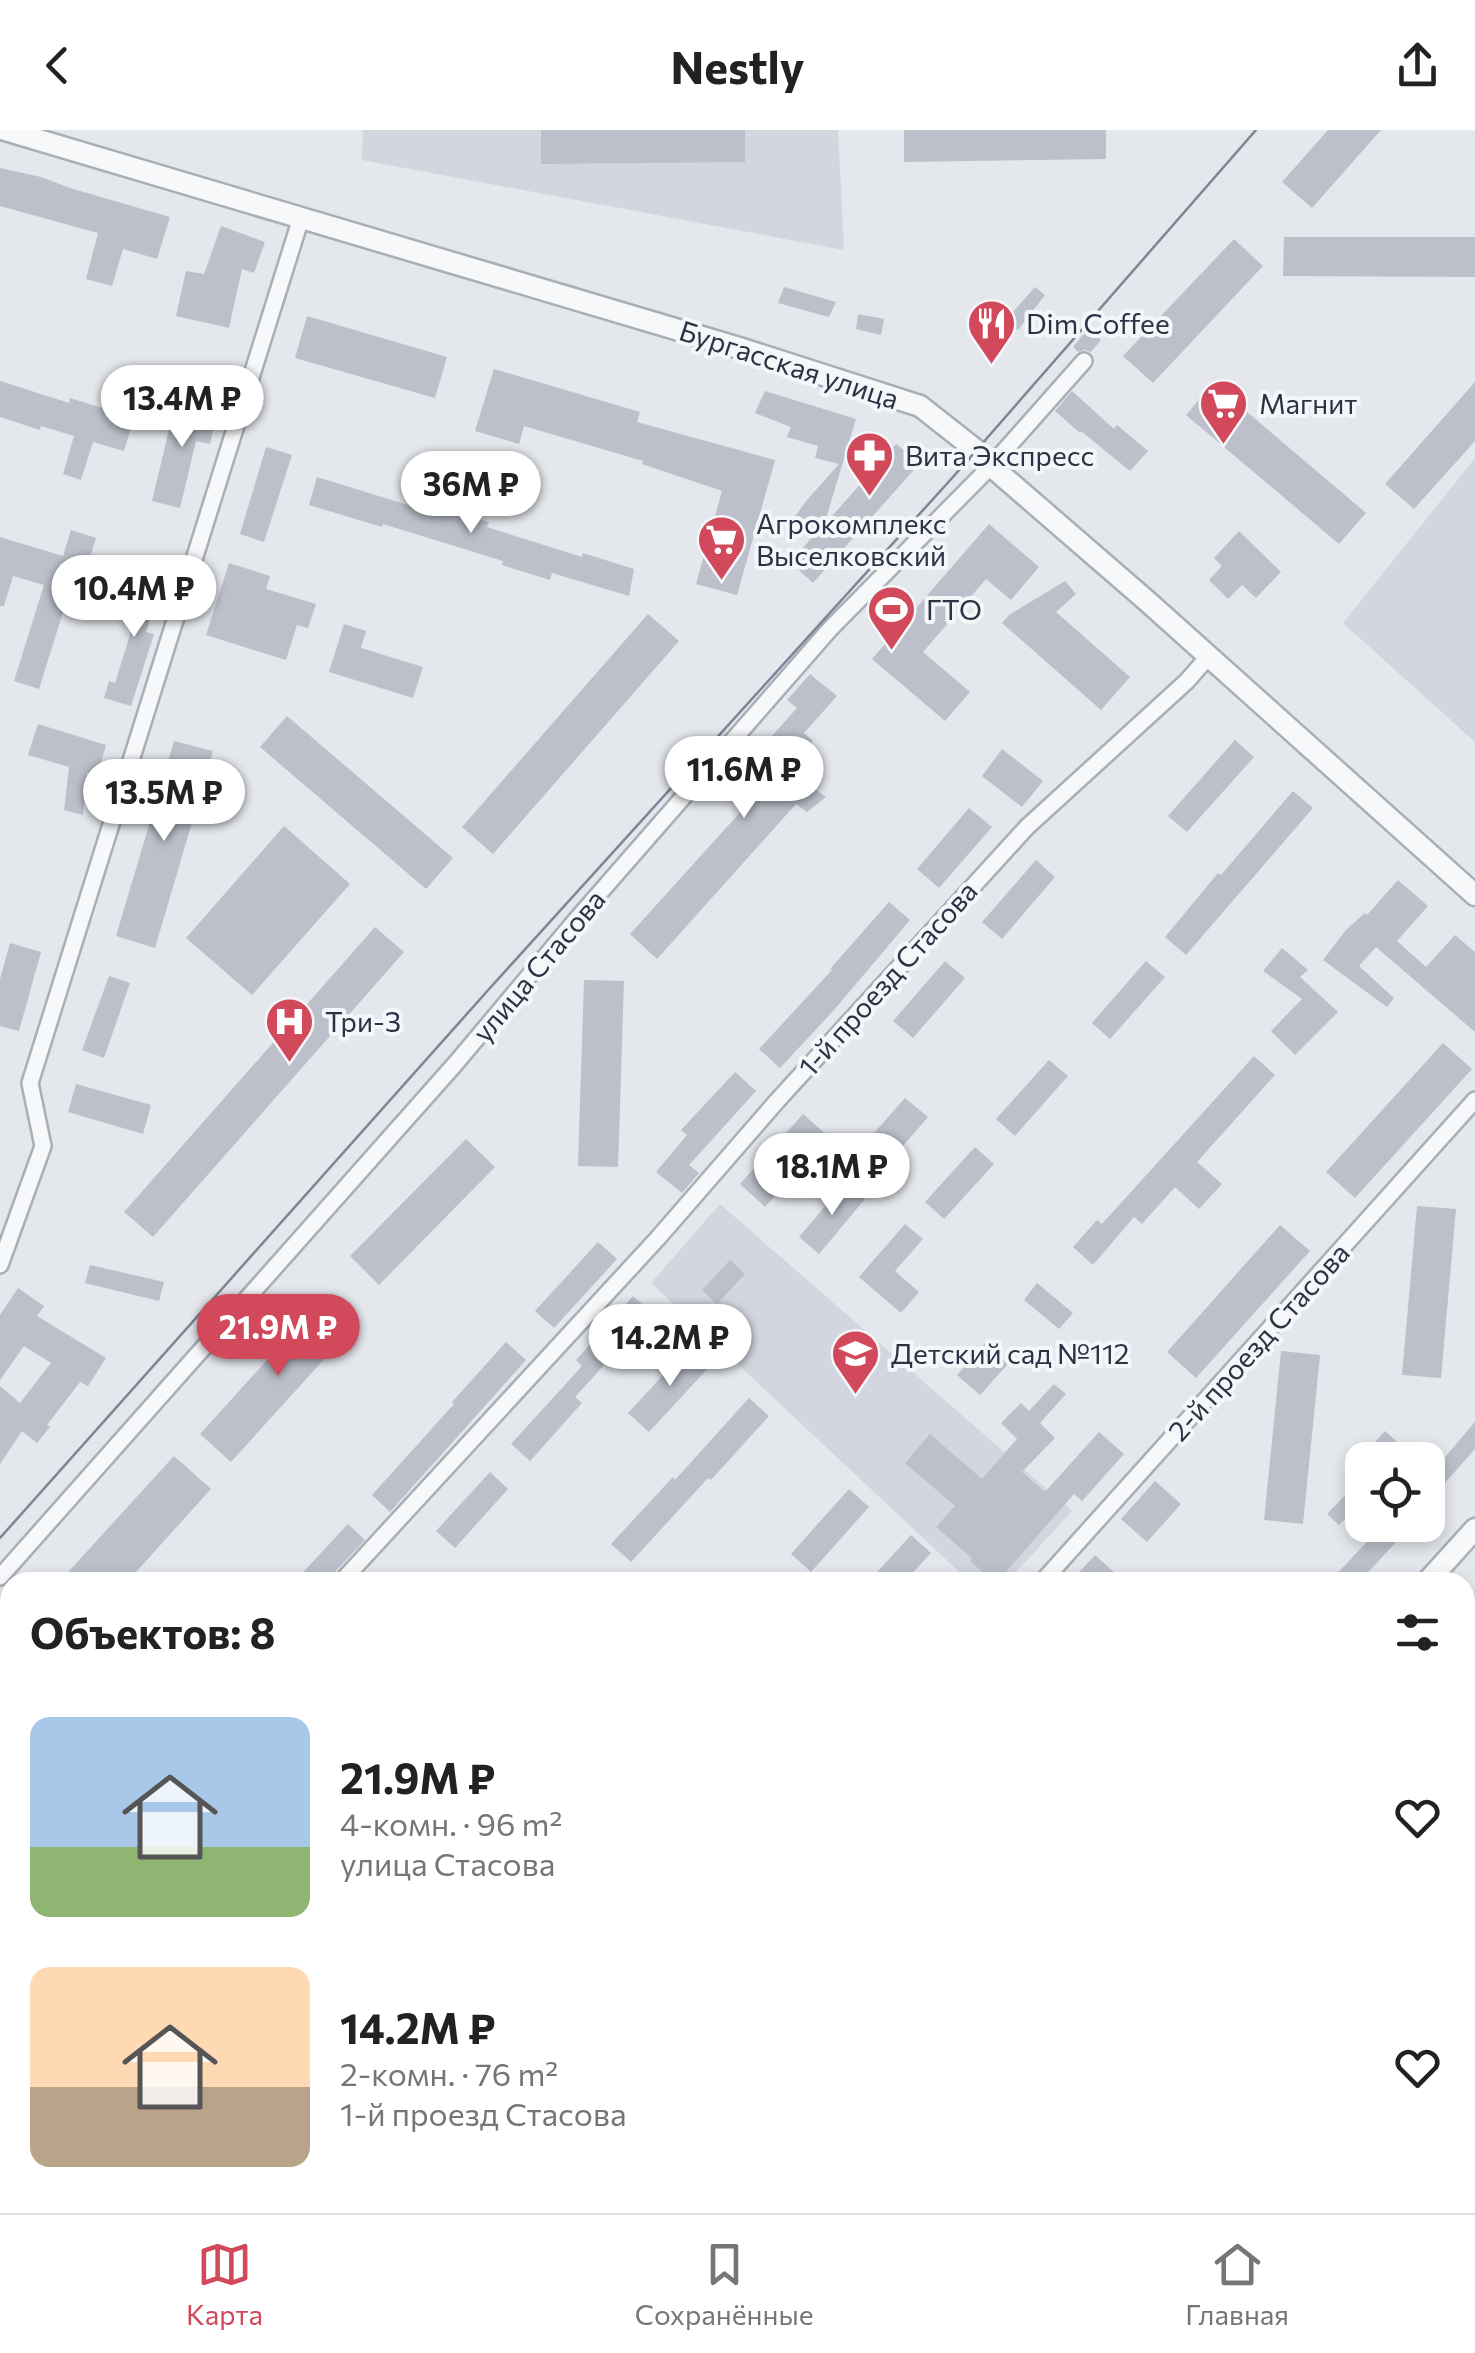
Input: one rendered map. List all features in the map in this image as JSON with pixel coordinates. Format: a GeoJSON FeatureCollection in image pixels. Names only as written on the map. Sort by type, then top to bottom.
{"type":"FeatureCollection","features":[{"type":"Feature","properties":{"kind":"street","name":"Бургасская улица"},"geometry":{"type":"LineString","coordinates":[[6,130],[736,347],[920,406],[976,450],[1475,895]]}},
{"type":"Feature","properties":{"kind":"street"},"geometry":{"type":"LineString","coordinates":[[0,1265],[43,1146],[30,1083],[302,218]]}},
{"type":"Feature","properties":{"kind":"street","name":"улица Стасова"},"geometry":{"type":"LineString","coordinates":[[4,1572],[456,1064],[830,629],[991,466],[1084,361]]}},
{"type":"Feature","properties":{"kind":"street","name":"1-й проезд Стасова"},"geometry":{"type":"LineString","coordinates":[[350,1572],[658,1238],[1027,827],[1187,681],[1208,657]]}},
{"type":"Feature","properties":{"kind":"street","name":"2-й проезд Стасова"},"geometry":{"type":"LineString","coordinates":[[1051,1572],[1475,1100]]}},
{"type":"Feature","properties":{"kind":"street"},"geometry":{"type":"LineString","coordinates":[[1437,1572],[1475,1529]]}},
{"type":"Feature","properties":{"kind":"shaded area"},"geometry":{"type":"Polygon","coordinates":[[[363,130],[838,130],[844,250],[362,160],[363,130]]]}},
{"type":"Feature","properties":{"kind":"shaded area"},"geometry":{"type":"Polygon","coordinates":[[[1475,458],[1475,742],[1343,623],[1475,458]]]}},
{"type":"Feature","properties":{"kind":"shaded area","name":"Детский сад №112"},"geometry":{"type":"Polygon","coordinates":[[[720,1204],[1072,1511],[1016,1572],[959,1572],[651,1283],[720,1204]]]}},
{"type":"Feature","properties":{"kind":"building"},"geometry":{"type":"Polygon","coordinates":[[[541,130],[745,130],[745,162],[541,164],[541,130]]]}},
{"type":"Feature","properties":{"kind":"building"},"geometry":{"type":"Polygon","coordinates":[[[904,130],[1106,130],[1106,159],[904,162],[904,130]]]}},
{"type":"Feature","properties":{"kind":"building"},"geometry":{"type":"Polygon","coordinates":[[[1328,130],[1381,130],[1312,208],[1282,182],[1328,130]]]}},
{"type":"Feature","properties":{"kind":"building"},"geometry":{"type":"Polygon","coordinates":[[[0,168],[170,217],[157,259],[123,249],[112,286],[86,279],[98,233],[0,206],[0,168]]]}},
{"type":"Feature","properties":{"kind":"building"},"geometry":{"type":"Polygon","coordinates":[[[221,226],[265,242],[254,273],[242,269],[229,328],[176,316],[186,271],[204,274],[221,226]]]}},
{"type":"Feature","properties":{"kind":"building"},"geometry":{"type":"Polygon","coordinates":[[[1284,237],[1475,237],[1475,277],[1283,276],[1284,237]]]}},
{"type":"Feature","properties":{"kind":"building"},"geometry":{"type":"Polygon","coordinates":[[[1234,239],[1263,266],[1153,383],[1123,356],[1234,239]]]}},
{"type":"Feature","properties":{"kind":"building"},"geometry":{"type":"Polygon","coordinates":[[[784,287],[836,302],[829,317],[778,303],[784,287]]]}},
{"type":"Feature","properties":{"kind":"building"},"geometry":{"type":"Polygon","coordinates":[[[1035,287],[1045,295],[1018,330],[1006,320],[1035,287]]]}},
{"type":"Feature","properties":{"kind":"building"},"geometry":{"type":"Polygon","coordinates":[[[858,314],[884,319],[881,335],[856,329],[858,314]]]}},
{"type":"Feature","properties":{"kind":"building"},"geometry":{"type":"Polygon","coordinates":[[[307,316],[447,357],[435,398],[295,358],[307,316]]]}},
{"type":"Feature","properties":{"kind":"building"},"geometry":{"type":"Polygon","coordinates":[[[1088,329],[1101,340],[1091,352],[1078,352],[1073,347],[1088,329]]]}},
{"type":"Feature","properties":{"kind":"building"},"geometry":{"type":"Polygon","coordinates":[[[494,369],[640,412],[637,422],[775,460],[737,595],[696,584],[722,491],[642,464],[643,461],[524,426],[519,444],[475,431],[494,369]]]}},
{"type":"Feature","properties":{"kind":"building"},"geometry":{"type":"Polygon","coordinates":[[[0,381],[134,418],[124,451],[93,442],[81,480],[63,474],[74,436],[0,417],[0,381]]]}},
{"type":"Feature","properties":{"kind":"building"},"geometry":{"type":"Polygon","coordinates":[[[1475,382],[1475,441],[1414,509],[1385,484],[1475,382]]]}},
{"type":"Feature","properties":{"kind":"building"},"geometry":{"type":"Polygon","coordinates":[[[1213,383],[1366,513],[1339,544],[1186,415],[1213,383]]]}},
{"type":"Feature","properties":{"kind":"building"},"geometry":{"type":"Polygon","coordinates":[[[765,391],[856,419],[824,525],[896,444],[920,463],[813,583],[790,562],[815,534],[793,519],[839,464],[815,458],[818,446],[787,437],[791,427],[755,413],[765,391]]]}},
{"type":"Feature","properties":{"kind":"building"},"geometry":{"type":"Polygon","coordinates":[[[1072,391],[1114,429],[1117,425],[1148,451],[1130,471],[1055,411],[1072,391]]]}},
{"type":"Feature","properties":{"kind":"building"},"geometry":{"type":"Polygon","coordinates":[[[176,400],[218,410],[210,444],[196,441],[180,508],[152,501],[176,400]]]}},
{"type":"Feature","properties":{"kind":"building"},"geometry":{"type":"Polygon","coordinates":[[[266,447],[292,455],[264,542],[240,534],[266,447]]]}},
{"type":"Feature","properties":{"kind":"building"},"geometry":{"type":"Polygon","coordinates":[[[317,477],[411,506],[413,499],[489,522],[487,527],[634,569],[629,596],[552,573],[550,580],[502,565],[503,561],[309,505],[317,477]]]}},
{"type":"Feature","properties":{"kind":"building"},"geometry":{"type":"Polygon","coordinates":[[[989,524],[1039,567],[1011,600],[986,579],[923,652],[970,692],[945,721],[872,659],[989,524]]]}},
{"type":"Feature","properties":{"kind":"building"},"geometry":{"type":"Polygon","coordinates":[[[71,530],[96,538],[88,564],[98,567],[89,599],[69,593],[39,689],[14,681],[44,585],[13,576],[4,606],[0,606],[0,537],[63,556],[71,530]]]}},
{"type":"Feature","properties":{"kind":"building"},"geometry":{"type":"Polygon","coordinates":[[[1239,531],[1281,572],[1256,598],[1242,585],[1228,599],[1209,580],[1222,566],[1214,558],[1239,531]]]}},
{"type":"Feature","properties":{"kind":"building"},"geometry":{"type":"Polygon","coordinates":[[[229,563],[270,576],[266,589],[316,604],[308,628],[297,625],[286,660],[206,635],[229,563]]]}},
{"type":"Feature","properties":{"kind":"building"},"geometry":{"type":"Polygon","coordinates":[[[126,577],[160,588],[146,632],[154,634],[131,706],[104,698],[109,681],[115,683],[137,612],[117,606],[126,577]]]}},
{"type":"Feature","properties":{"kind":"building"},"geometry":{"type":"Polygon","coordinates":[[[1065,581],[1076,594],[1056,612],[1130,677],[1101,710],[1002,623],[1065,581]]]}},
{"type":"Feature","properties":{"kind":"building"},"geometry":{"type":"Polygon","coordinates":[[[648,614],[679,641],[493,854],[462,827],[648,614]]]}},
{"type":"Feature","properties":{"kind":"building"},"geometry":{"type":"Polygon","coordinates":[[[344,624],[366,631],[361,648],[423,667],[413,698],[329,672],[344,624]]]}},
{"type":"Feature","properties":{"kind":"building"},"geometry":{"type":"Polygon","coordinates":[[[810,674],[837,696],[804,733],[813,741],[786,770],[826,797],[807,812],[796,804],[657,959],[630,934],[755,796],[734,778],[797,708],[787,700],[810,674]]]}},
{"type":"Feature","properties":{"kind":"building"},"geometry":{"type":"Polygon","coordinates":[[[287,716],[453,858],[426,889],[260,747],[287,716]]]}},
{"type":"Feature","properties":{"kind":"building"},"geometry":{"type":"Polygon","coordinates":[[[38,724],[106,745],[97,776],[87,773],[83,815],[64,810],[69,767],[28,755],[38,724]]]}},
{"type":"Feature","properties":{"kind":"building"},"geometry":{"type":"Polygon","coordinates":[[[1235,740],[1254,757],[1187,832],[1168,816],[1235,740]]]}},
{"type":"Feature","properties":{"kind":"building"},"geometry":{"type":"Polygon","coordinates":[[[174,741],[213,751],[155,948],[116,936],[174,741]]]}},
{"type":"Feature","properties":{"kind":"building"},"geometry":{"type":"Polygon","coordinates":[[[1002,749],[1043,781],[1022,807],[982,776],[1002,749]]]}},
{"type":"Feature","properties":{"kind":"building"},"geometry":{"type":"Polygon","coordinates":[[[1293,791],[1313,808],[1186,955],[1165,937],[1293,791]]]}},
{"type":"Feature","properties":{"kind":"building"},"geometry":{"type":"Polygon","coordinates":[[[969,808],[992,827],[939,888],[917,869],[969,808]]]}},
{"type":"Feature","properties":{"kind":"building"},"geometry":{"type":"Polygon","coordinates":[[[284,826],[350,884],[252,995],[186,938],[284,826]]]}},
{"type":"Feature","properties":{"kind":"building"},"geometry":{"type":"Polygon","coordinates":[[[1036,860],[1055,877],[1002,939],[982,922],[1036,860]]]}},
{"type":"Feature","properties":{"kind":"building"},"geometry":{"type":"Polygon","coordinates":[[[1398,880],[1428,906],[1397,941],[1426,967],[1455,935],[1475,952],[1475,1032],[1376,947],[1359,966],[1394,998],[1387,1007],[1323,960],[1346,930],[1367,915],[1398,880]]]}},
{"type":"Feature","properties":{"kind":"building"},"geometry":{"type":"Polygon","coordinates":[[[889,902],[910,920],[780,1068],[759,1049],[889,902]]]}},
{"type":"Feature","properties":{"kind":"building"},"geometry":{"type":"Polygon","coordinates":[[[375,927],[404,952],[153,1237],[124,1212],[375,927]]]}},
{"type":"Feature","properties":{"kind":"building"},"geometry":{"type":"Polygon","coordinates":[[[10,943],[41,952],[19,1031],[0,1026],[0,979],[10,943]]]}},
{"type":"Feature","properties":{"kind":"building"},"geometry":{"type":"Polygon","coordinates":[[[1282,948],[1308,970],[1300,977],[1338,1012],[1295,1055],[1271,1031],[1302,999],[1263,971],[1282,948]]]}},
{"type":"Feature","properties":{"kind":"building"},"geometry":{"type":"Polygon","coordinates":[[[945,961],[965,978],[913,1038],[893,1021],[945,961]]]}},
{"type":"Feature","properties":{"kind":"building"},"geometry":{"type":"Polygon","coordinates":[[[1146,961],[1165,977],[1110,1039],[1092,1023],[1146,961]]]}},
{"type":"Feature","properties":{"kind":"building"},"geometry":{"type":"Polygon","coordinates":[[[109,976],[130,983],[104,1058],[82,1050],[109,976]]]}},
{"type":"Feature","properties":{"kind":"building"},"geometry":{"type":"Polygon","coordinates":[[[584,980],[624,981],[618,1167],[578,1166],[584,980]]]}},
{"type":"Feature","properties":{"kind":"building"},"geometry":{"type":"Polygon","coordinates":[[[1443,1043],[1472,1069],[1355,1198],[1326,1172],[1443,1043]]]}},
{"type":"Feature","properties":{"kind":"building"},"geometry":{"type":"Polygon","coordinates":[[[1254,1056],[1275,1075],[1197,1162],[1222,1184],[1199,1209],[1175,1187],[1142,1224],[1134,1217],[1093,1265],[1073,1247],[1097,1220],[1102,1224],[1254,1056]]]}},
{"type":"Feature","properties":{"kind":"building"},"geometry":{"type":"Polygon","coordinates":[[[1049,1060],[1068,1076],[1015,1136],[996,1119],[1049,1060]]]}},
{"type":"Feature","properties":{"kind":"building"},"geometry":{"type":"Polygon","coordinates":[[[735,1072],[756,1091],[689,1165],[699,1173],[682,1193],[656,1172],[687,1135],[681,1130],[735,1072]]]}},
{"type":"Feature","properties":{"kind":"building"},"geometry":{"type":"Polygon","coordinates":[[[76,1084],[151,1105],[143,1134],[68,1112],[76,1084]]]}},
{"type":"Feature","properties":{"kind":"building"},"geometry":{"type":"Polygon","coordinates":[[[905,1098],[928,1117],[882,1170],[859,1150],[905,1098]]]}},
{"type":"Feature","properties":{"kind":"building"},"geometry":{"type":"Polygon","coordinates":[[[803,1114],[829,1137],[765,1207],[740,1184],[803,1114]]]}},
{"type":"Feature","properties":{"kind":"building"},"geometry":{"type":"Polygon","coordinates":[[[466,1139],[495,1167],[379,1285],[350,1256],[466,1139]]]}},
{"type":"Feature","properties":{"kind":"building"},"geometry":{"type":"Polygon","coordinates":[[[975,1147],[994,1164],[944,1219],[925,1202],[975,1147]]]}},
{"type":"Feature","properties":{"kind":"building"},"geometry":{"type":"Polygon","coordinates":[[[845,1183],[865,1199],[819,1254],[799,1237],[845,1183]]]}},
{"type":"Feature","properties":{"kind":"building"},"geometry":{"type":"Polygon","coordinates":[[[1417,1206],[1456,1209],[1441,1378],[1402,1375],[1417,1206]]]}},
{"type":"Feature","properties":{"kind":"building"},"geometry":{"type":"Polygon","coordinates":[[[905,1224],[923,1239],[895,1271],[919,1292],[901,1313],[859,1277],[905,1224]]]}},
{"type":"Feature","properties":{"kind":"building"},"geometry":{"type":"Polygon","coordinates":[[[1280,1225],[1310,1251],[1196,1378],[1167,1352],[1280,1225]]]}},
{"type":"Feature","properties":{"kind":"building"},"geometry":{"type":"Polygon","coordinates":[[[598,1242],[617,1259],[554,1328],[535,1311],[598,1242]]]}},
{"type":"Feature","properties":{"kind":"building"},"geometry":{"type":"Polygon","coordinates":[[[730,1260],[745,1274],[717,1304],[702,1290],[730,1260]]]}},
{"type":"Feature","properties":{"kind":"building"},"geometry":{"type":"Polygon","coordinates":[[[90,1265],[164,1282],[159,1301],[85,1283],[90,1265]]]}},
{"type":"Feature","properties":{"kind":"building"},"geometry":{"type":"Polygon","coordinates":[[[1037,1283],[1073,1313],[1059,1329],[1024,1300],[1037,1283]]]}},
{"type":"Feature","properties":{"kind":"building"},"geometry":{"type":"Polygon","coordinates":[[[18,1288],[44,1306],[37,1316],[106,1358],[88,1386],[80,1382],[37,1443],[22,1431],[0,1464],[0,1386],[20,1403],[51,1363],[24,1346],[0,1380],[0,1315],[18,1288]]]}},
{"type":"Feature","properties":{"kind":"building"},"geometry":{"type":"Polygon","coordinates":[[[325,1296],[356,1324],[231,1462],[200,1434],[325,1296]]]}},
{"type":"Feature","properties":{"kind":"building"},"geometry":{"type":"Polygon","coordinates":[[[633,1296],[652,1313],[575,1397],[582,1403],[530,1461],[511,1444],[582,1366],[576,1360],[633,1296]]]}},
{"type":"Feature","properties":{"kind":"building"},"geometry":{"type":"Polygon","coordinates":[[[506,1342],[526,1360],[390,1512],[372,1495],[506,1342]]]}},
{"type":"Feature","properties":{"kind":"building"},"geometry":{"type":"Polygon","coordinates":[[[985,1343],[1008,1364],[980,1395],[957,1375],[985,1343]]]}},
{"type":"Feature","properties":{"kind":"building"},"geometry":{"type":"Polygon","coordinates":[[[690,1346],[711,1365],[649,1432],[628,1413],[690,1346]]]}},
{"type":"Feature","properties":{"kind":"building"},"geometry":{"type":"Polygon","coordinates":[[[1281,1351],[1320,1355],[1303,1524],[1264,1520],[1281,1351]]]}},
{"type":"Feature","properties":{"kind":"building"},"geometry":{"type":"Polygon","coordinates":[[[1054,1384],[1066,1394],[1040,1423],[1055,1438],[1022,1472],[1045,1492],[1099,1432],[1124,1454],[1082,1501],[1074,1494],[1006,1572],[983,1572],[936,1527],[955,1506],[905,1463],[930,1434],[982,1479],[1017,1439],[1001,1423],[1021,1403],[1029,1411],[1054,1384]]]}},
{"type":"Feature","properties":{"kind":"building"},"geometry":{"type":"Polygon","coordinates":[[[749,1398],[769,1416],[631,1562],[611,1544],[749,1398]]]}},
{"type":"Feature","properties":{"kind":"building"},"geometry":{"type":"Polygon","coordinates":[[[1475,1422],[1475,1449],[1445,1483],[1445,1457],[1475,1422]]]}},
{"type":"Feature","properties":{"kind":"building"},"geometry":{"type":"Polygon","coordinates":[[[1385,1431],[1397,1442],[1375,1442],[1385,1431]]]}},
{"type":"Feature","properties":{"kind":"building"},"geometry":{"type":"Polygon","coordinates":[[[174,1456],[211,1489],[136,1572],[68,1572],[174,1456]]]}},
{"type":"Feature","properties":{"kind":"building"},"geometry":{"type":"Polygon","coordinates":[[[490,1472],[508,1489],[455,1548],[436,1531],[490,1472]]]}},
{"type":"Feature","properties":{"kind":"building"},"geometry":{"type":"Polygon","coordinates":[[[1155,1481],[1181,1504],[1147,1542],[1121,1519],[1155,1481]]]}},
{"type":"Feature","properties":{"kind":"building"},"geometry":{"type":"Polygon","coordinates":[[[849,1489],[869,1507],[811,1572],[791,1554],[849,1489]]]}},
{"type":"Feature","properties":{"kind":"building"},"geometry":{"type":"Polygon","coordinates":[[[1345,1495],[1345,1519],[1339,1525],[1327,1514],[1345,1495]]]}},
{"type":"Feature","properties":{"kind":"building"},"geometry":{"type":"Polygon","coordinates":[[[348,1524],[365,1540],[335,1572],[303,1572],[348,1524]]]}},
{"type":"Feature","properties":{"kind":"building"},"geometry":{"type":"Polygon","coordinates":[[[911,1535],[931,1553],[913,1572],[877,1572],[911,1535]]]}},
{"type":"Feature","properties":{"kind":"building"},"geometry":{"type":"Polygon","coordinates":[[[1367,1542],[1396,1542],[1368,1572],[1338,1572],[1367,1542]]]}},
{"type":"Feature","properties":{"kind":"building"},"geometry":{"type":"Polygon","coordinates":[[[1095,1555],[1114,1572],[1079,1572],[1095,1555]]]}},
{"type":"Feature","properties":{"kind":"tram line"},"geometry":{"type":"LineString","coordinates":[[0,1538],[953,477],[1256,130]]}},
{"type":"Feature","properties":{"kind":"place","name":"Dim Coffee"},"geometry":{"type":"Point","coordinates":[991,366]}},
{"type":"Feature","properties":{"kind":"place","name":"Магнит"},"geometry":{"type":"Point","coordinates":[1224,446]}},
{"type":"Feature","properties":{"kind":"place","name":"Вита Экспресс"},"geometry":{"type":"Point","coordinates":[870,498]}},
{"type":"Feature","properties":{"kind":"place","name":"Агрокомплекс Выселковский"},"geometry":{"type":"Point","coordinates":[721,582]}},
{"type":"Feature","properties":{"kind":"place","name":"ГТО"},"geometry":{"type":"Point","coordinates":[891,652]}},
{"type":"Feature","properties":{"kind":"place","name":"Три-З"},"geometry":{"type":"Point","coordinates":[290,1064]}},
{"type":"Feature","properties":{"kind":"place","name":"Детский сад №112"},"geometry":{"type":"Point","coordinates":[856,1396]}}]}
